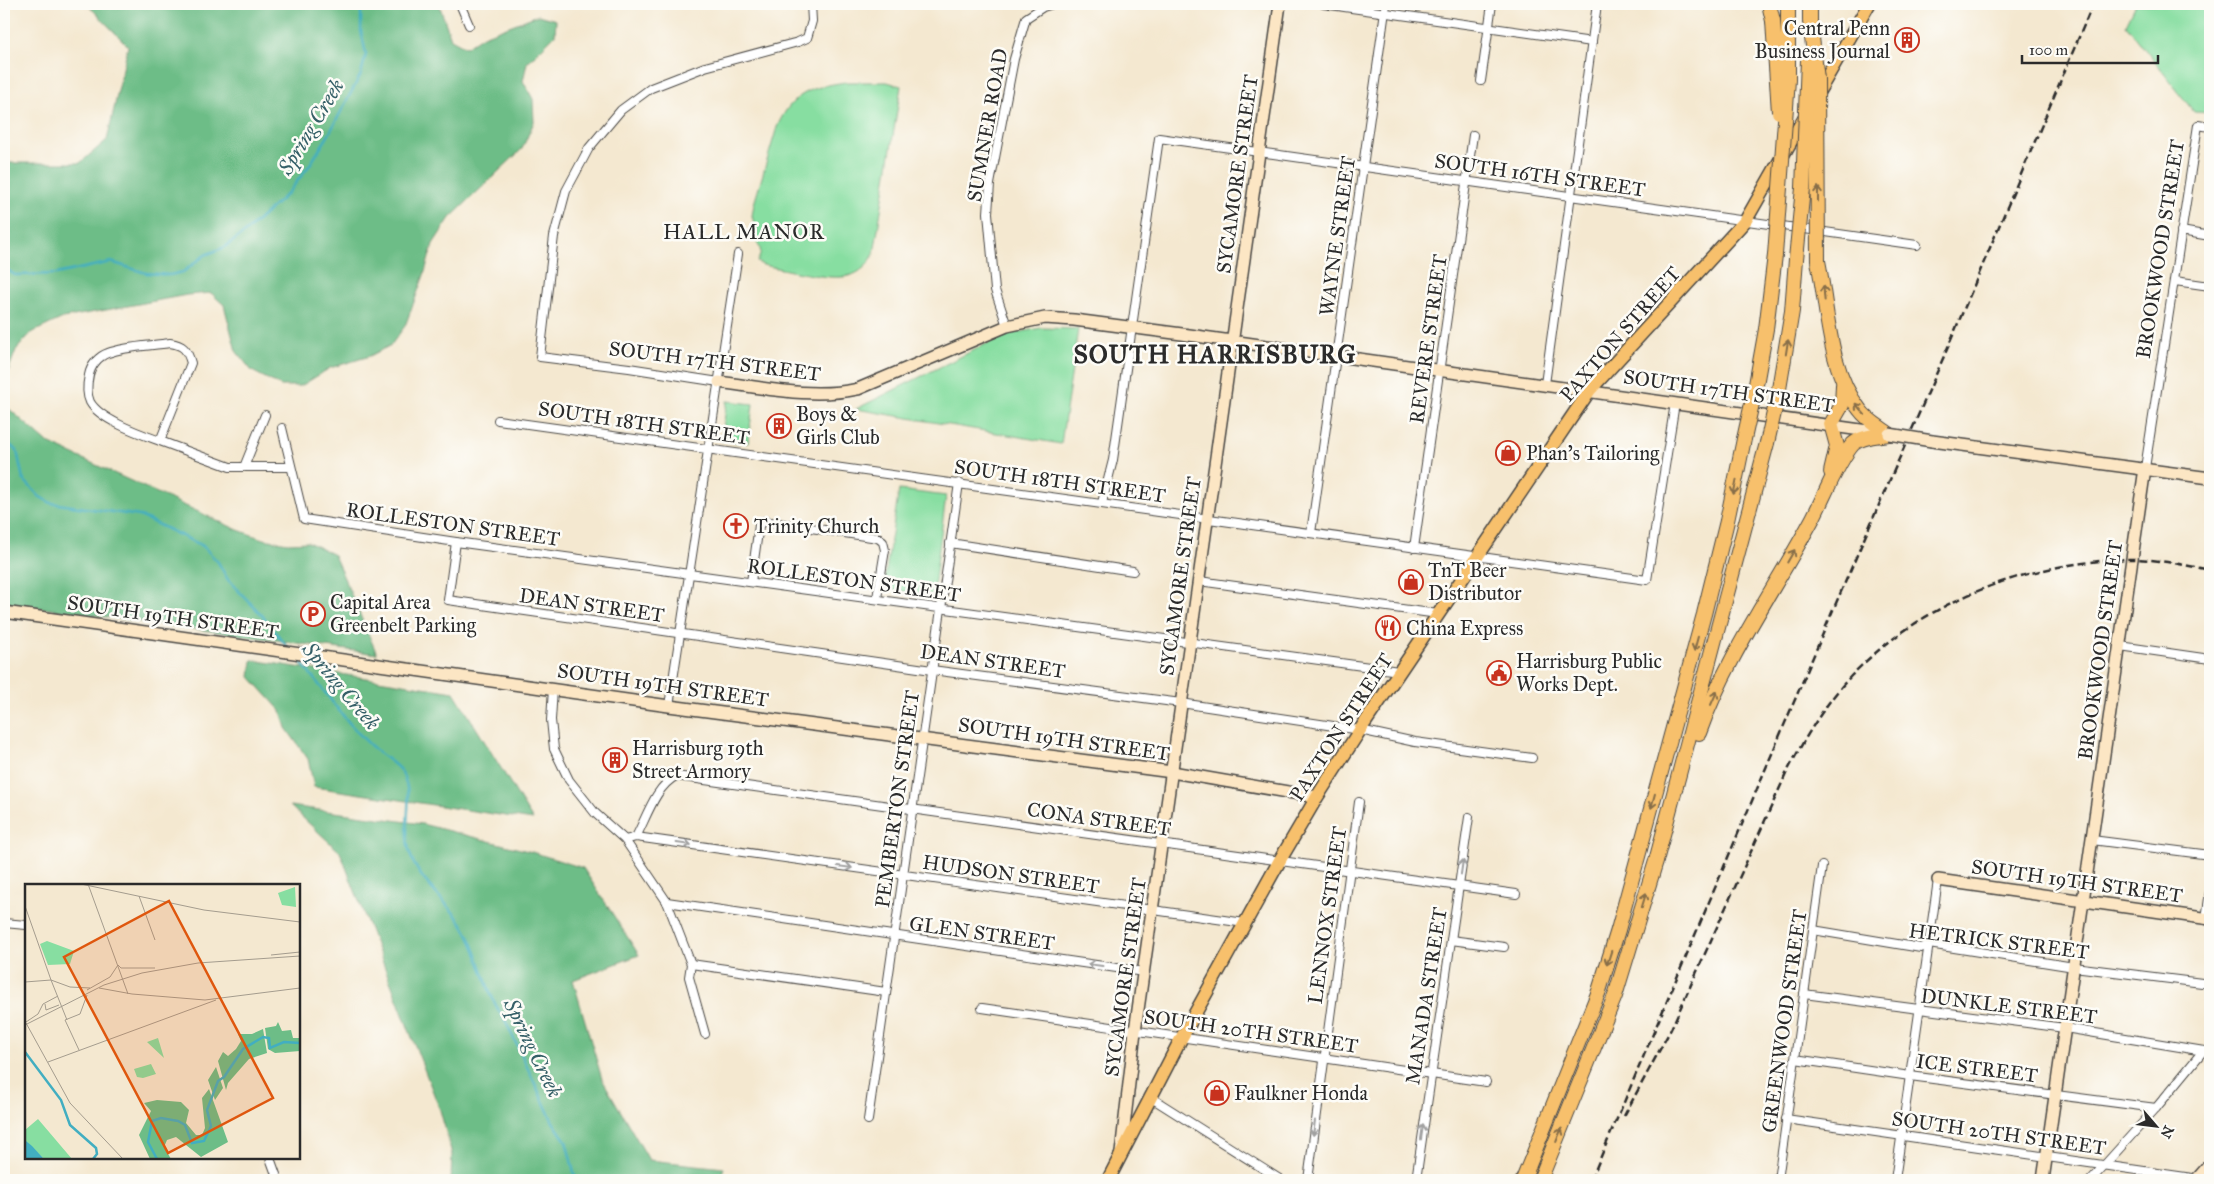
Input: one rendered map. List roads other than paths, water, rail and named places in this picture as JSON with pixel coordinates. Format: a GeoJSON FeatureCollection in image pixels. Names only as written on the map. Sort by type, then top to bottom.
{"type":"FeatureCollection","features":[{"type":"Feature","properties":{"kind":"highway"},"geometry":{"type":"LineString","coordinates":[[1769,4],[1782,149],[1779,222]]}},
{"type":"Feature","properties":{"kind":"highway"},"geometry":{"type":"LineString","coordinates":[[1523,1180],[1598,990],[1618,930],[1704,614],[1727,521],[1766,329],[1779,222],[1788,80],[1788,4]]}},
{"type":"Feature","properties":{"kind":"highway"},"geometry":{"type":"LineString","coordinates":[[1540,1180],[1615,996],[1672,809],[1767,443],[1778,395],[1792,311],[1803,188],[1810,4]]}},
{"type":"Feature","properties":{"kind":"highway"},"geometry":{"type":"LineString","coordinates":[[1810,21],[1817,79],[1818,261],[1823,284],[1826,315],[1842,374],[1851,398],[1862,412],[1890,434]]}},
{"type":"Feature","properties":{"kind":"highway"},"geometry":{"type":"LineString","coordinates":[[1813,518],[1825,490],[1835,453],[1836,440],[1831,424],[1842,405],[1844,390],[1842,374]]}},
{"type":"Feature","properties":{"kind":"highway"},"geometry":{"type":"LineString","coordinates":[[1672,809],[1702,724],[1718,688],[1736,652],[1813,518],[1847,452],[1855,442],[1864,438],[1890,434]]}},
{"type":"Feature","properties":{"kind":"main road","name":"PAXTON STREET"},"geometry":{"type":"LineString","coordinates":[[1108,1180],[1182,1037],[1317,796],[1399,671],[1590,390],[1746,220],[1869,4]]}},
{"type":"Feature","properties":{"kind":"street"},"geometry":{"type":"LineString","coordinates":[[460,4],[469,25]]}},
{"type":"Feature","properties":{"kind":"street","name":"SOUTH 17TH STREET"},"geometry":{"type":"LineString","coordinates":[[811,4],[812,21],[806,38],[798,42],[705,67],[651,88],[621,110],[589,148],[566,191],[554,236],[540,357],[814,394],[843,393],[867,386],[1007,326],[1045,318],[1232,340],[1831,424],[1932,441],[2210,478]]}},
{"type":"Feature","properties":{"kind":"street","name":"SUMNER ROAD"},"geometry":{"type":"LineString","coordinates":[[1007,326],[995,290],[988,213],[990,184],[1014,59],[1026,18],[1043,7],[1053,4]]}},
{"type":"Feature","properties":{"kind":"street","name":"SYCAMORE STREET"},"geometry":{"type":"LineString","coordinates":[[1121,1153],[1135,1031],[1280,4]]}},
{"type":"Feature","properties":{"kind":"street"},"geometry":{"type":"LineString","coordinates":[[1323,4],[1386,8],[1592,42]]}},
{"type":"Feature","properties":{"kind":"street"},"geometry":{"type":"LineString","coordinates":[[1481,81],[1492,4]]}},
{"type":"Feature","properties":{"kind":"street"},"geometry":{"type":"LineString","coordinates":[[1545,384],[1597,4]]}},
{"type":"Feature","properties":{"kind":"street","name":"WAYNE STREET"},"geometry":{"type":"LineString","coordinates":[[1312,533],[1386,8]]}},
{"type":"Feature","properties":{"kind":"street","name":"BROOKWOOD STREET"},"geometry":{"type":"LineString","coordinates":[[2044,1180],[2145,468],[2181,231],[2198,125],[2210,127]]}},
{"type":"Feature","properties":{"kind":"street","name":"REVERE STREET"},"geometry":{"type":"LineString","coordinates":[[1414,548],[1473,135]]}},
{"type":"Feature","properties":{"kind":"street","name":"SOUTH 16TH STREET"},"geometry":{"type":"LineString","coordinates":[[1132,327],[1159,138],[1917,244]]}},
{"type":"Feature","properties":{"kind":"street"},"geometry":{"type":"LineString","coordinates":[[2181,231],[2210,236]]}},
{"type":"Feature","properties":{"kind":"street"},"geometry":{"type":"LineString","coordinates":[[669,706],[738,254]]}},
{"type":"Feature","properties":{"kind":"street"},"geometry":{"type":"LineString","coordinates":[[2174,281],[2210,286]]}},
{"type":"Feature","properties":{"kind":"street"},"geometry":{"type":"LineString","coordinates":[[1102,503],[1113,460],[1132,327]]}},
{"type":"Feature","properties":{"kind":"street"},"geometry":{"type":"LineString","coordinates":[[160,440],[191,363],[188,353],[181,345],[170,343],[108,353],[98,359],[89,372],[86,388],[90,402],[107,418],[143,435],[230,467],[291,467],[282,428]]}},
{"type":"Feature","properties":{"kind":"street","name":"SOUTH 18TH STREET"},"geometry":{"type":"LineString","coordinates":[[498,420],[1647,580],[1675,403]]}},
{"type":"Feature","properties":{"kind":"street"},"geometry":{"type":"LineString","coordinates":[[244,467],[265,415]]}},
{"type":"Feature","properties":{"kind":"street","name":"ROLLESTON STREET"},"geometry":{"type":"LineString","coordinates":[[291,467],[304,518],[456,542],[877,598],[1399,671]]}},
{"type":"Feature","properties":{"kind":"street","name":"PEMBERTON STREET"},"geometry":{"type":"LineString","coordinates":[[868,1120],[959,483]]}},
{"type":"Feature","properties":{"kind":"street"},"geometry":{"type":"LineString","coordinates":[[751,582],[759,525],[764,521],[878,538],[883,542],[885,550],[877,598]]}},
{"type":"Feature","properties":{"kind":"street","name":"DEAN STREET"},"geometry":{"type":"LineString","coordinates":[[456,542],[448,600],[932,670],[1181,703],[1360,730],[1415,742],[1532,758]]}},
{"type":"Feature","properties":{"kind":"street"},"geometry":{"type":"LineString","coordinates":[[950,543],[1133,571]]}},
{"type":"Feature","properties":{"kind":"street"},"geometry":{"type":"LineString","coordinates":[[1198,581],[1438,614]]}},
{"type":"Feature","properties":{"kind":"street","name":"SOUTH 19TH STREET"},"geometry":{"type":"LineString","coordinates":[[4,612],[669,706],[1172,772],[1317,796]]}},
{"type":"Feature","properties":{"kind":"street"},"geometry":{"type":"LineString","coordinates":[[2120,646],[2210,659]]}},
{"type":"Feature","properties":{"kind":"street"},"geometry":{"type":"LineString","coordinates":[[553,689],[551,720],[554,749],[568,780],[595,813],[625,840],[667,902],[691,964],[689,978],[705,1034]]}},
{"type":"Feature","properties":{"kind":"street","name":"CONA STREET"},"geometry":{"type":"LineString","coordinates":[[636,837],[667,780],[676,776],[1516,894]]}},
{"type":"Feature","properties":{"kind":"street","name":"LENNOX STREET"},"geometry":{"type":"LineString","coordinates":[[1308,1180],[1323,1057],[1359,802]]}},
{"type":"Feature","properties":{"kind":"street","name":"MANADA STREET"},"geometry":{"type":"LineString","coordinates":[[1416,1180],[1469,817]]}},
{"type":"Feature","properties":{"kind":"street","name":"HUDSON STREET"},"geometry":{"type":"LineString","coordinates":[[625,840],[636,837],[1245,923]]}},
{"type":"Feature","properties":{"kind":"street"},"geometry":{"type":"LineString","coordinates":[[2092,840],[2210,855]]}},
{"type":"Feature","properties":{"kind":"street","name":"GREENWOOD STREET"},"geometry":{"type":"LineString","coordinates":[[1778,1180],[1822,866]]}},
{"type":"Feature","properties":{"kind":"street"},"geometry":{"type":"LineString","coordinates":[[1895,1180],[1938,880]]}},
{"type":"Feature","properties":{"kind":"street","name":"SOUTH 19TH STREET"},"geometry":{"type":"LineString","coordinates":[[1938,880],[2208,919]]}},
{"type":"Feature","properties":{"kind":"street"},"geometry":{"type":"LineString","coordinates":[[2208,919],[2210,892]]}},
{"type":"Feature","properties":{"kind":"street","name":"GLEN STREET"},"geometry":{"type":"LineString","coordinates":[[667,902],[894,937],[1144,972]]}},
{"type":"Feature","properties":{"kind":"street"},"geometry":{"type":"LineString","coordinates":[[4,923],[25,925]]}},
{"type":"Feature","properties":{"kind":"street","name":"HETRICK STREET"},"geometry":{"type":"LineString","coordinates":[[1813,930],[1921,948],[1929,944],[2074,967],[2210,984]]}},
{"type":"Feature","properties":{"kind":"street"},"geometry":{"type":"LineString","coordinates":[[1451,940],[1504,947]]}},
{"type":"Feature","properties":{"kind":"street"},"geometry":{"type":"LineString","coordinates":[[691,964],[886,992]]}},
{"type":"Feature","properties":{"kind":"street","name":"DUNKLE STREET"},"geometry":{"type":"LineString","coordinates":[[1804,994],[1919,1011],[2065,1028],[2207,1052]]}},
{"type":"Feature","properties":{"kind":"street","name":"SOUTH 20TH STREET"},"geometry":{"type":"LineString","coordinates":[[982,1008],[1486,1082]]}},
{"type":"Feature","properties":{"kind":"street"},"geometry":{"type":"LineString","coordinates":[[2091,1180],[2207,1052]]}},
{"type":"Feature","properties":{"kind":"street","name":"ICE STREET"},"geometry":{"type":"LineString","coordinates":[[1795,1059],[2156,1108]]}},
{"type":"Feature","properties":{"kind":"street"},"geometry":{"type":"LineString","coordinates":[[1150,1097],[1281,1180]]}},
{"type":"Feature","properties":{"kind":"street","name":"SOUTH 20TH STREET"},"geometry":{"type":"LineString","coordinates":[[1786,1119],[2200,1180]]}},
{"type":"Feature","properties":{"kind":"street"},"geometry":{"type":"LineString","coordinates":[[270,1159],[278,1180]]}},
{"type":"Feature","properties":{"kind":"street"},"geometry":{"type":"LineString","coordinates":[[2200,1180],[2210,1164]]}},
{"type":"Feature","properties":{"kind":"waterway","name":"Spring Creek"},"geometry":{"type":"LineString","coordinates":[[4,268],[15,275],[56,274],[111,262],[146,273],[170,275],[183,272],[205,255],[225,247],[243,234],[288,193],[309,166],[328,136],[361,74],[366,54],[361,31],[361,8],[356,4]]}},
{"type":"Feature","properties":{"kind":"waterway","name":"Spring Creek"},"geometry":{"type":"LineString","coordinates":[[4,440],[17,451],[23,479],[40,497],[51,503],[140,516],[203,546],[218,562],[228,580],[262,615],[288,648]]}},
{"type":"Feature","properties":{"kind":"waterway","name":"Spring Creek"},"geometry":{"type":"LineString","coordinates":[[296,657],[355,730],[378,752],[396,765],[401,772],[408,794],[407,841],[412,860],[429,886],[457,917],[472,942],[492,996],[553,1122],[566,1141],[576,1180]]}},
{"type":"Feature","properties":{"kind":"railway"},"geometry":{"type":"LineString","coordinates":[[1591,1180],[2093,4]]}},
{"type":"Feature","properties":{"kind":"railway"},"geometry":{"type":"LineString","coordinates":[[1624,1116],[1671,1029],[1786,774],[1815,723],[1851,676],[1880,649],[1911,626],[1945,606],[1980,590],[2016,577],[2092,562],[2131,559],[2161,561],[2210,570]]}},
{"type":"Feature","properties":{"kind":"place","name":"Central Penn Business Journal"},"geometry":{"type":"Point","coordinates":[1907,40]}},
{"type":"Feature","properties":{"kind":"place","name":"Boys & Girls Club"},"geometry":{"type":"Point","coordinates":[779,426]}},
{"type":"Feature","properties":{"kind":"place","name":"Phan's Tailoring"},"geometry":{"type":"Point","coordinates":[1508,453]}},
{"type":"Feature","properties":{"kind":"place","name":"Trinity Church"},"geometry":{"type":"Point","coordinates":[736,526]}},
{"type":"Feature","properties":{"kind":"place","name":"TnT Beer Distributor"},"geometry":{"type":"Point","coordinates":[1411,582]}},
{"type":"Feature","properties":{"kind":"place","name":"Capital Area Greenbelt Parking"},"geometry":{"type":"Point","coordinates":[313,614]}},
{"type":"Feature","properties":{"kind":"place","name":"China Express"},"geometry":{"type":"Point","coordinates":[1388,628]}},
{"type":"Feature","properties":{"kind":"place","name":"Harrisburg Public Works Dept."},"geometry":{"type":"Point","coordinates":[1499,673]}},
{"type":"Feature","properties":{"kind":"place","name":"Harrisburg 19th Street Armory"},"geometry":{"type":"Point","coordinates":[615,760]}},
{"type":"Feature","properties":{"kind":"place","name":"Faulkner Honda"},"geometry":{"type":"Point","coordinates":[1217,1093]}},
{"type":"Feature","properties":{"kind":"district","name":"HALL MANOR"},"geometry":{"type":"Point","coordinates":[744,232]}},
{"type":"Feature","properties":{"kind":"district","name":"SOUTH HARRISBURG"},"geometry":{"type":"Point","coordinates":[1215,354]}}]}
